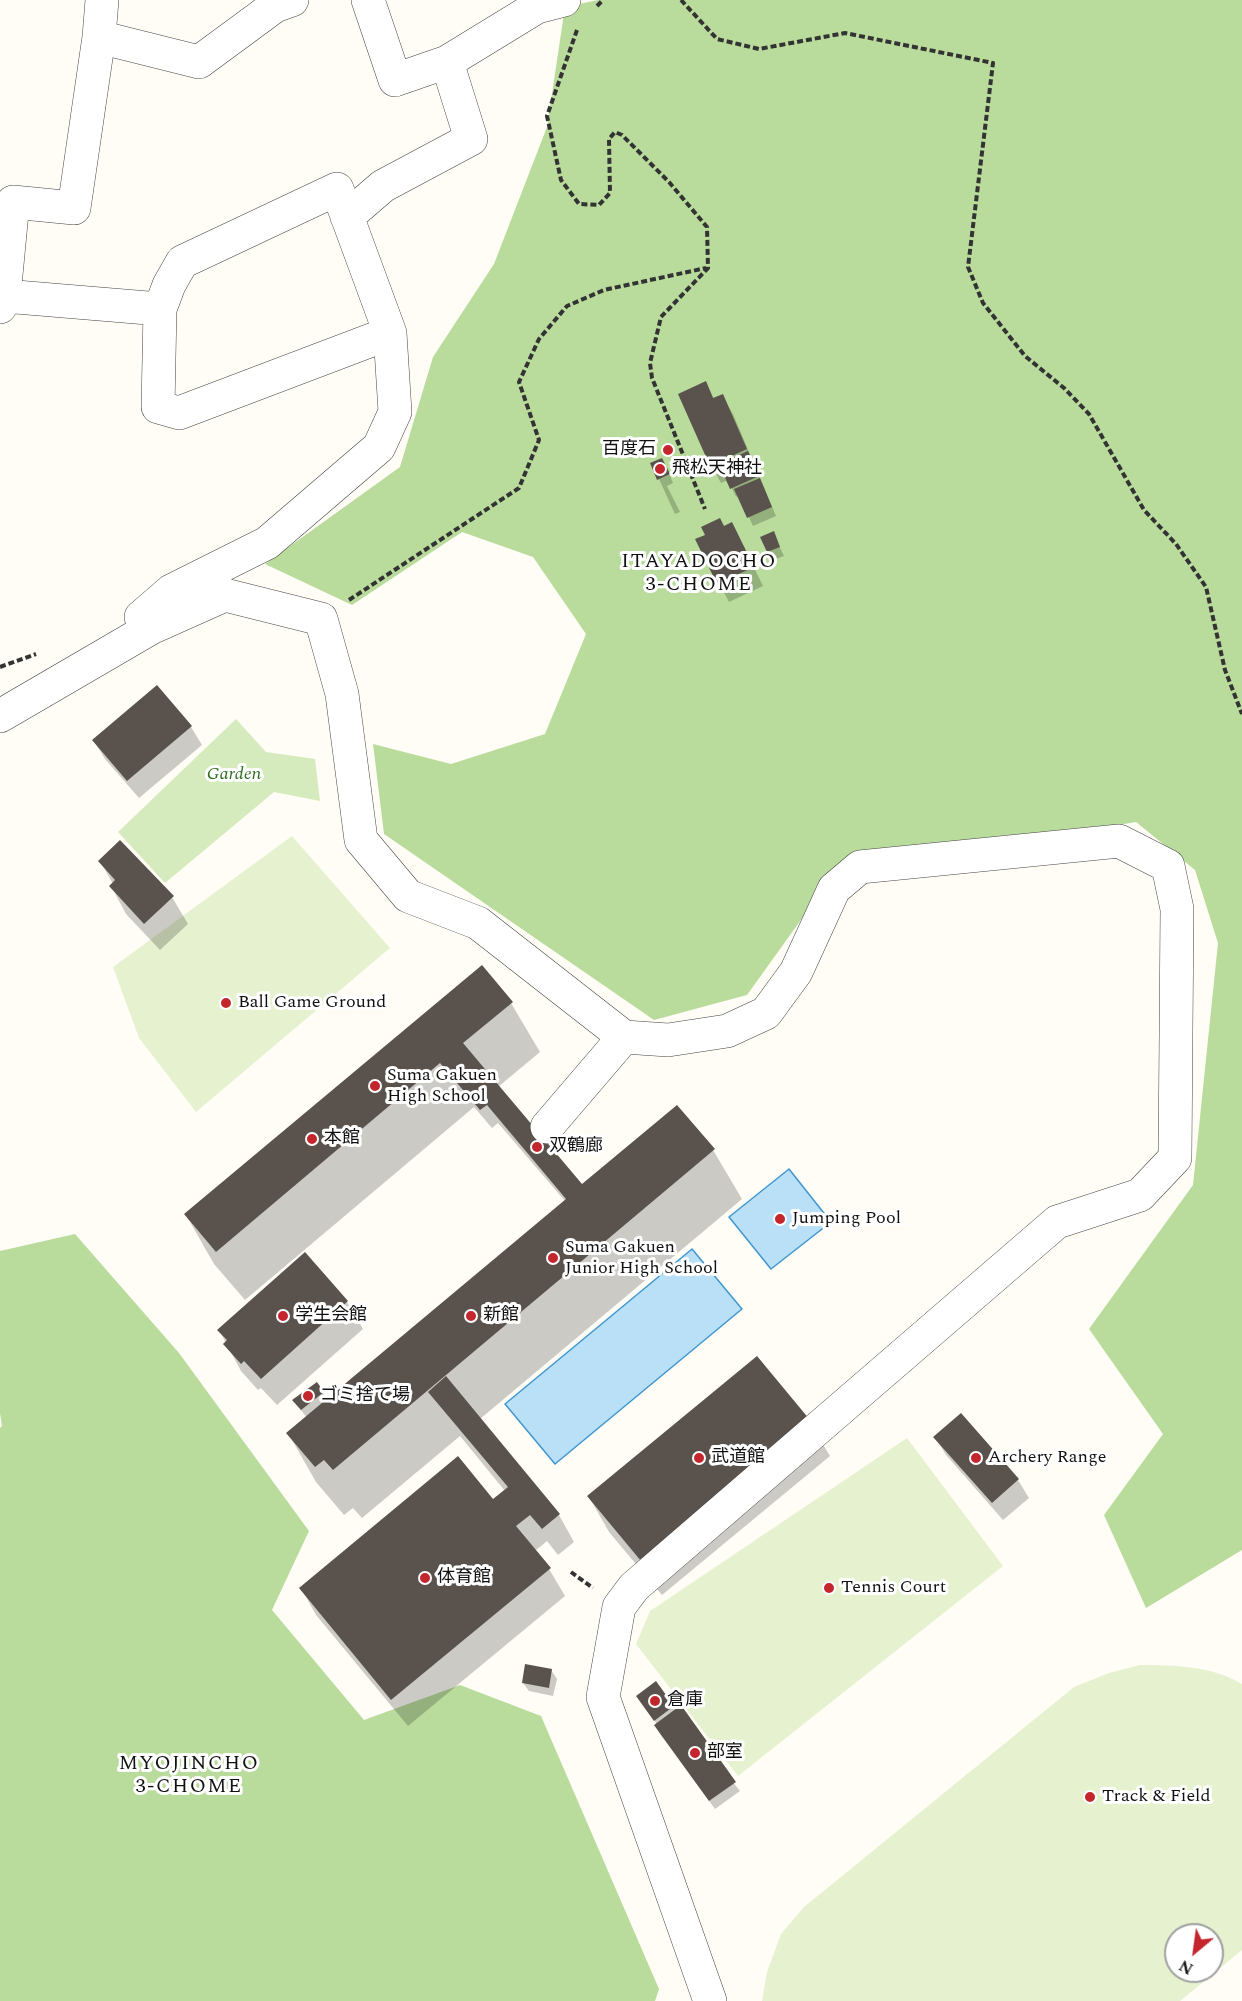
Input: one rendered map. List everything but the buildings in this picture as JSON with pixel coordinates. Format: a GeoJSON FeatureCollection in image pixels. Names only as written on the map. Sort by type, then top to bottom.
{"type":"FeatureCollection","features":[{"type":"Feature","properties":{"kind":"street"},"geometry":{"type":"LineString","coordinates":[[102,0],[99,37],[74,208],[7,206],[2,302],[160,309]]}},
{"type":"Feature","properties":{"kind":"street"},"geometry":{"type":"LineString","coordinates":[[99,37],[200,62],[274,6],[292,0]]}},
{"type":"Feature","properties":{"kind":"street"},"geometry":{"type":"LineString","coordinates":[[368,0],[395,80],[447,62],[537,7],[579,11]]}},
{"type":"Feature","properties":{"kind":"street"},"geometry":{"type":"LineString","coordinates":[[347,217],[383,186],[471,139],[447,62]]}},
{"type":"Feature","properties":{"kind":"street"},"geometry":{"type":"LineString","coordinates":[[151,628],[141,617],[171,591],[267,543],[379,447],[395,412],[390,333],[337,189],[182,262],[169,285],[160,309],[158,407],[179,413],[390,333]]}},
{"type":"Feature","properties":{"kind":"street"},"geometry":{"type":"LineString","coordinates":[[0,716],[151,628],[225,595],[321,619],[342,694],[361,840],[408,896],[478,923],[624,1037],[668,1040],[727,1031],[766,1013],[796,972],[834,890],[860,867],[1119,841],[1168,866],[1177,909],[1175,1158],[1140,1195],[1057,1221],[634,1587],[619,1607],[603,1697],[710,2001]]}},
{"type":"Feature","properties":{"kind":"street"},"geometry":{"type":"LineString","coordinates":[[547,1127],[624,1037]]}},
{"type":"Feature","properties":{"kind":"path"},"geometry":{"type":"LineString","coordinates":[[603,0],[579,11],[547,116],[561,180],[579,204],[599,205],[610,193],[609,139],[615,132],[622,135],[669,182],[707,227],[708,268],[661,317],[650,363],[652,378],[705,509]]}},
{"type":"Feature","properties":{"kind":"path"},"geometry":{"type":"LineString","coordinates":[[681,0],[717,39],[759,49],[844,33],[993,63],[968,267],[983,303],[1025,356],[1064,388],[1089,414],[1144,510],[1176,544],[1206,587],[1225,670],[1242,714]]}},
{"type":"Feature","properties":{"kind":"path"},"geometry":{"type":"LineString","coordinates":[[321,619],[519,488],[539,440],[519,382],[539,339],[567,306],[604,290],[708,268]]}},
{"type":"Feature","properties":{"kind":"green space"},"geometry":{"type":"Polygon","coordinates":[[[598,0],[1242,0],[1242,1550],[1146,1608],[1104,1515],[1163,1434],[1089,1329],[1193,1185],[1218,943],[1195,870],[1136,822],[998,845],[844,860],[747,995],[654,1020],[384,834],[373,744],[451,764],[545,734],[586,634],[533,557],[462,532],[352,605],[265,564],[400,467],[433,357],[494,264],[547,127],[565,7],[598,0]]]}},
{"type":"Feature","properties":{"kind":"green space","name":"Garden"},"geometry":{"type":"Polygon","coordinates":[[[236,719],[266,752],[315,759],[320,801],[274,792],[165,883],[118,832],[236,719]]]}},
{"type":"Feature","properties":{"kind":"green space","name":"Ball Game Ground"},"geometry":{"type":"Polygon","coordinates":[[[292,836],[390,948],[196,1112],[139,1038],[113,967],[292,836]]]}},
{"type":"Feature","properties":{"kind":"green space"},"geometry":{"type":"Polygon","coordinates":[[[75,1234],[179,1353],[309,1531],[272,1610],[364,1720],[460,1685],[541,1716],[659,1989],[655,2001],[0,2001],[0,1428],[2,1426],[0,1413],[0,1251],[75,1234]]]}},
{"type":"Feature","properties":{"kind":"green space","name":"Tennis Court"},"geometry":{"type":"Polygon","coordinates":[[[907,1438],[1003,1566],[738,1776],[636,1644],[650,1611],[907,1438]]]}},
{"type":"Feature","properties":{"kind":"green space","name":"Track & Field"},"geometry":{"type":"Polygon","coordinates":[[[1140,1665],[1180,1666],[1206,1670],[1242,1684],[1242,1950],[1224,1965],[1224,1923],[1164,1923],[1164,1983],[1202,1983],[1180,2001],[762,2001],[767,1972],[781,1934],[804,1907],[1074,1687],[1109,1673],[1140,1665]]]}},
{"type":"Feature","properties":{"kind":"water","name":"Jumping Pool"},"geometry":{"type":"Polygon","coordinates":[[[789,1169],[831,1222],[771,1269],[729,1217],[789,1169]]]}},
{"type":"Feature","properties":{"kind":"water"},"geometry":{"type":"Polygon","coordinates":[[[692,1249],[742,1309],[555,1464],[505,1404],[692,1249]]]}},
{"type":"Feature","properties":{"kind":"place","name":"百度石"},"geometry":{"type":"Point","coordinates":[668,450]}},
{"type":"Feature","properties":{"kind":"place","name":"飛松天神社"},"geometry":{"type":"Point","coordinates":[660,469]}},
{"type":"Feature","properties":{"kind":"place","name":"Ball Game Ground"},"geometry":{"type":"Point","coordinates":[226,1003]}},
{"type":"Feature","properties":{"kind":"place","name":"Suma Gakuen High School"},"geometry":{"type":"Point","coordinates":[375,1086]}},
{"type":"Feature","properties":{"kind":"place","name":"本館"},"geometry":{"type":"Point","coordinates":[312,1139]}},
{"type":"Feature","properties":{"kind":"place","name":"双鶴廊"},"geometry":{"type":"Point","coordinates":[537,1147]}},
{"type":"Feature","properties":{"kind":"place","name":"Jumping Pool"},"geometry":{"type":"Point","coordinates":[780,1219]}},
{"type":"Feature","properties":{"kind":"place","name":"Suma Gakuen Junior High School"},"geometry":{"type":"Point","coordinates":[553,1258]}},
{"type":"Feature","properties":{"kind":"place","name":"学生会館"},"geometry":{"type":"Point","coordinates":[283,1316]}},
{"type":"Feature","properties":{"kind":"place","name":"新館"},"geometry":{"type":"Point","coordinates":[471,1316]}},
{"type":"Feature","properties":{"kind":"place","name":"ゴミ捨て場"},"geometry":{"type":"Point","coordinates":[308,1396]}},
{"type":"Feature","properties":{"kind":"place","name":"武道館"},"geometry":{"type":"Point","coordinates":[699,1458]}},
{"type":"Feature","properties":{"kind":"place","name":"Archery Range"},"geometry":{"type":"Point","coordinates":[976,1458]}},
{"type":"Feature","properties":{"kind":"place","name":"体育館"},"geometry":{"type":"Point","coordinates":[425,1578]}},
{"type":"Feature","properties":{"kind":"place","name":"Tennis Court"},"geometry":{"type":"Point","coordinates":[829,1588]}},
{"type":"Feature","properties":{"kind":"place","name":"倉庫"},"geometry":{"type":"Point","coordinates":[655,1701]}},
{"type":"Feature","properties":{"kind":"place","name":"部室"},"geometry":{"type":"Point","coordinates":[695,1753]}},
{"type":"Feature","properties":{"kind":"place","name":"Track & Field"},"geometry":{"type":"Point","coordinates":[1090,1797]}},
{"type":"Feature","properties":{"kind":"district","name":"ITAYADOCHO 3-CHOME"},"geometry":{"type":"Point","coordinates":[699,574]}},
{"type":"Feature","properties":{"kind":"district","name":"MYOJINCHO 3-CHOME"},"geometry":{"type":"Point","coordinates":[189,1776]}}]}
